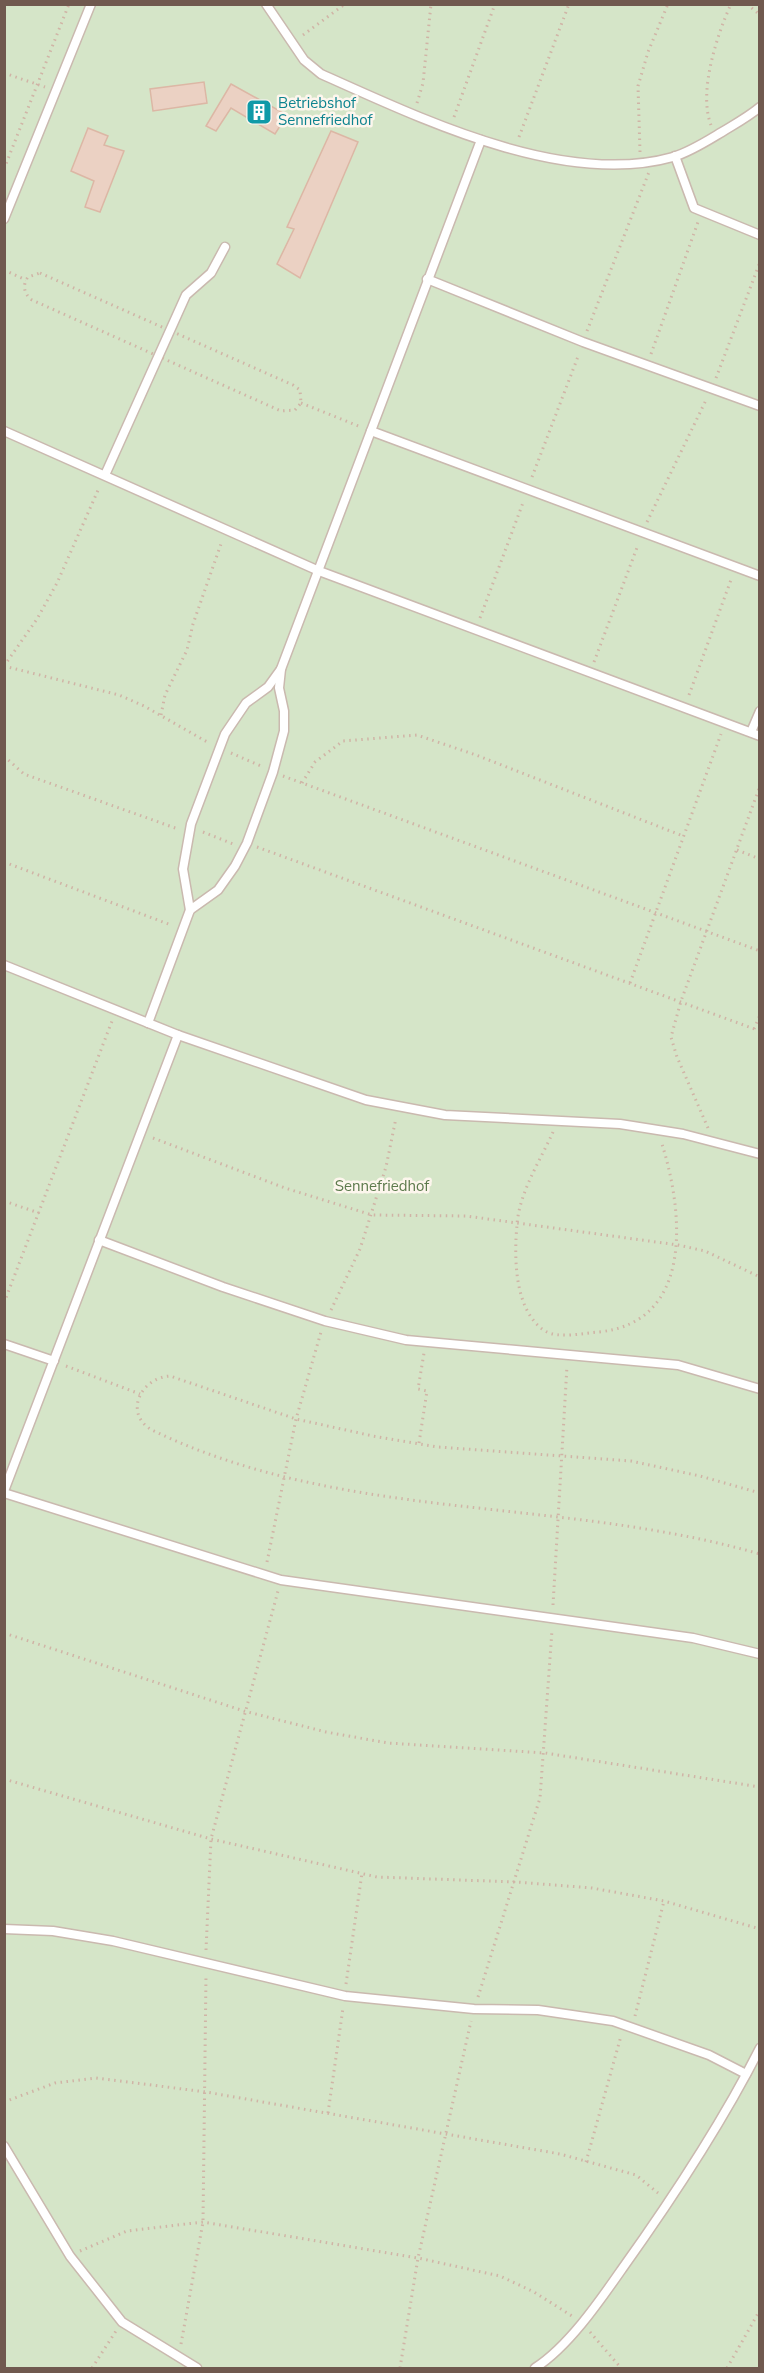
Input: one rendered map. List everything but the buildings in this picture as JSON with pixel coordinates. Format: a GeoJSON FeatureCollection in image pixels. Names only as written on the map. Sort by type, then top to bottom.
{"type":"FeatureCollection","features":[{"type":"Feature","properties":{"kind":"lane"},"geometry":{"type":"LineString","coordinates":[[4,219],[91,4]]}},
{"type":"Feature","properties":{"kind":"lane"},"geometry":{"type":"LineString","coordinates":[[266,4],[304,60],[321,74],[449,130],[514,149],[584,163],[616,165],[644,162],[675,156],[716,136],[750,115],[759,106]]}},
{"type":"Feature","properties":{"kind":"lane"},"geometry":{"type":"LineString","coordinates":[[148,1023],[190,910],[218,890],[246,845],[273,772],[284,731],[284,711],[279,688],[281,669],[481,140]]}},
{"type":"Feature","properties":{"kind":"lane"},"geometry":{"type":"LineString","coordinates":[[675,156],[690,203],[701,212],[759,235]]}},
{"type":"Feature","properties":{"kind":"lane"},"geometry":{"type":"LineString","coordinates":[[105,474],[186,295],[211,273],[225,247]]}},
{"type":"Feature","properties":{"kind":"lane"},"geometry":{"type":"LineString","coordinates":[[427,279],[583,342],[759,406]]}},
{"type":"Feature","properties":{"kind":"lane"},"geometry":{"type":"LineString","coordinates":[[371,430],[759,576]]}},
{"type":"Feature","properties":{"kind":"lane"},"geometry":{"type":"LineString","coordinates":[[4,431],[319,571],[755,734],[759,711]]}},
{"type":"Feature","properties":{"kind":"lane"},"geometry":{"type":"LineString","coordinates":[[190,910],[183,869],[189,830],[225,734],[246,703],[267,687],[281,669]]}},
{"type":"Feature","properties":{"kind":"lane"},"geometry":{"type":"LineString","coordinates":[[4,965],[117,1008],[178,1035],[366,1100],[445,1116],[558,1119],[658,1129],[759,1154]]}},
{"type":"Feature","properties":{"kind":"lane"},"geometry":{"type":"LineString","coordinates":[[178,1035],[4,1492],[281,1580],[552,1616],[693,1638],[759,1654]]}},
{"type":"Feature","properties":{"kind":"lane"},"geometry":{"type":"LineString","coordinates":[[99,1240],[223,1287],[325,1321],[406,1340],[678,1365],[759,1389]]}},
{"type":"Feature","properties":{"kind":"lane"},"geometry":{"type":"LineString","coordinates":[[4,1344],[54,1361]]}},
{"type":"Feature","properties":{"kind":"lane"},"geometry":{"type":"LineString","coordinates":[[4,1929],[53,1931],[113,1941],[345,1996],[474,2008],[538,2010],[628,2026],[710,2055],[746,2074]]}},
{"type":"Feature","properties":{"kind":"lane"},"geometry":{"type":"LineString","coordinates":[[535,2368],[545,2362],[582,2322],[669,2203],[746,2074],[759,2048]]}},
{"type":"Feature","properties":{"kind":"lane"},"geometry":{"type":"LineString","coordinates":[[4,2146],[70,2256],[122,2322],[197,2368]]}},
{"type":"Feature","properties":{"kind":"path"},"geometry":{"type":"LineString","coordinates":[[4,169],[69,4]]}},
{"type":"Feature","properties":{"kind":"path"},"geometry":{"type":"LineString","coordinates":[[292,43],[345,4]]}},
{"type":"Feature","properties":{"kind":"path"},"geometry":{"type":"LineString","coordinates":[[412,115],[423,83],[431,4]]}},
{"type":"Feature","properties":{"kind":"path"},"geometry":{"type":"LineString","coordinates":[[449,130],[495,4]]}},
{"type":"Feature","properties":{"kind":"path"},"geometry":{"type":"LineString","coordinates":[[514,149],[569,4]]}},
{"type":"Feature","properties":{"kind":"path"},"geometry":{"type":"LineString","coordinates":[[476,630],[583,342],[649,174],[644,162],[638,86],[648,52],[668,4]]}},
{"type":"Feature","properties":{"kind":"path"},"geometry":{"type":"LineString","coordinates":[[716,136],[706,104],[710,71],[723,21],[730,4]]}},
{"type":"Feature","properties":{"kind":"path"},"geometry":{"type":"LineString","coordinates":[[747,4],[759,15]]}},
{"type":"Feature","properties":{"kind":"path"},"geometry":{"type":"LineString","coordinates":[[4,73],[57,91]]}},
{"type":"Feature","properties":{"kind":"path"},"geometry":{"type":"LineString","coordinates":[[647,366],[701,212]]}},
{"type":"Feature","properties":{"kind":"path"},"geometry":{"type":"LineString","coordinates":[[590,672],[643,532],[711,390],[759,262]]}},
{"type":"Feature","properties":{"kind":"path"},"geometry":{"type":"LineString","coordinates":[[4,270],[26,280]]}},
{"type":"Feature","properties":{"kind":"path"},"geometry":{"type":"LineString","coordinates":[[301,404],[371,430]]}},
{"type":"Feature","properties":{"kind":"path"},"geometry":{"type":"LineString","coordinates":[[105,474],[57,583],[37,619],[4,666],[119,695],[160,716],[193,737],[273,772],[759,951]]}},
{"type":"Feature","properties":{"kind":"path"},"geometry":{"type":"LineString","coordinates":[[160,716],[165,695],[187,650],[193,624],[226,531]]}},
{"type":"Feature","properties":{"kind":"path"},"geometry":{"type":"LineString","coordinates":[[684,707],[736,567]]}},
{"type":"Feature","properties":{"kind":"path"},"geometry":{"type":"LineString","coordinates":[[630,983],[725,723]]}},
{"type":"Feature","properties":{"kind":"path"},"geometry":{"type":"LineString","coordinates":[[302,783],[315,762],[344,741],[417,735],[487,759],[683,836]]}},
{"type":"Feature","properties":{"kind":"path"},"geometry":{"type":"LineString","coordinates":[[4,756],[24,774],[189,830],[246,845],[759,1031]]}},
{"type":"Feature","properties":{"kind":"path"},"geometry":{"type":"LineString","coordinates":[[713,1141],[677,1057],[671,1037],[681,1001],[759,786]]}},
{"type":"Feature","properties":{"kind":"path"},"geometry":{"type":"LineString","coordinates":[[737,850],[759,859]]}},
{"type":"Feature","properties":{"kind":"path"},"geometry":{"type":"LineString","coordinates":[[4,862],[182,929]]}},
{"type":"Feature","properties":{"kind":"path"},"geometry":{"type":"LineString","coordinates":[[4,1303],[117,1008]]}},
{"type":"Feature","properties":{"kind":"path"},"geometry":{"type":"LineString","coordinates":[[754,1029],[759,1015]]}},
{"type":"Feature","properties":{"kind":"path"},"geometry":{"type":"LineString","coordinates":[[264,1576],[296,1419],[309,1369],[325,1321],[360,1249],[372,1215],[386,1167],[399,1106]]}},
{"type":"Feature","properties":{"kind":"path"},"geometry":{"type":"LineString","coordinates":[[558,1119],[520,1205],[517,1224],[520,1284],[527,1312],[546,1331],[569,1335],[613,1330],[641,1319],[657,1300],[670,1277],[678,1245],[678,1217],[672,1176],[658,1129]]}},
{"type":"Feature","properties":{"kind":"path"},"geometry":{"type":"LineString","coordinates":[[140,1133],[285,1188],[372,1215],[466,1216],[678,1245],[705,1251],[759,1277]]}},
{"type":"Feature","properties":{"kind":"path"},"geometry":{"type":"LineString","coordinates":[[4,1201],[39,1213]]}},
{"type":"Feature","properties":{"kind":"path"},"geometry":{"type":"LineString","coordinates":[[400,2368],[418,2258],[474,2008],[516,1882],[540,1798],[545,1753],[569,1335]]}},
{"type":"Feature","properties":{"kind":"path"},"geometry":{"type":"LineString","coordinates":[[419,1444],[427,1391],[418,1389],[426,1342]]}},
{"type":"Feature","properties":{"kind":"path"},"geometry":{"type":"LineString","coordinates":[[54,1361],[140,1394]]}},
{"type":"Feature","properties":{"kind":"path"},"geometry":{"type":"LineString","coordinates":[[759,1493],[700,1476],[630,1461],[419,1444],[296,1419],[170,1376],[152,1380],[140,1394],[139,1413],[150,1429],[217,1456],[285,1479],[403,1501],[624,1524],[759,1554]]}},
{"type":"Feature","properties":{"kind":"path"},"geometry":{"type":"LineString","coordinates":[[179,2358],[203,2222],[206,1964],[211,1839],[281,1580]]}},
{"type":"Feature","properties":{"kind":"path"},"geometry":{"type":"LineString","coordinates":[[4,1633],[244,1711],[326,1732],[388,1743],[545,1753],[759,1787]]}},
{"type":"Feature","properties":{"kind":"path"},"geometry":{"type":"LineString","coordinates":[[4,1779],[211,1839],[377,1876],[592,1888],[664,1901],[759,1929]]}},
{"type":"Feature","properties":{"kind":"path"},"geometry":{"type":"LineString","coordinates":[[586,2162],[664,1901]]}},
{"type":"Feature","properties":{"kind":"path"},"geometry":{"type":"LineString","coordinates":[[4,2102],[56,2083],[96,2078],[206,2092],[444,2134],[586,2162],[636,2175],[669,2203]]}},
{"type":"Feature","properties":{"kind":"path"},"geometry":{"type":"LineString","coordinates":[[70,2256],[127,2231],[203,2222],[418,2258],[500,2276],[534,2292],[582,2322],[621,2368]]}},
{"type":"Feature","properties":{"kind":"path"},"geometry":{"type":"LineString","coordinates":[[727,2368],[759,2310]]}},
{"type":"Feature","properties":{"kind":"path"},"geometry":{"type":"LineString","coordinates":[[92,2368],[122,2322]]}},
{"type":"Feature","properties":{"kind":"green space","name":"Sennefriedhof"},"geometry":{"type":"Polygon","coordinates":[[[4,5],[759,5],[759,2368],[5,2368],[4,5]]]}},
{"type":"Feature","properties":{"kind":"place","name":"Betriebshof Sennefriedhof"},"geometry":{"type":"Point","coordinates":[259,112]}}]}
